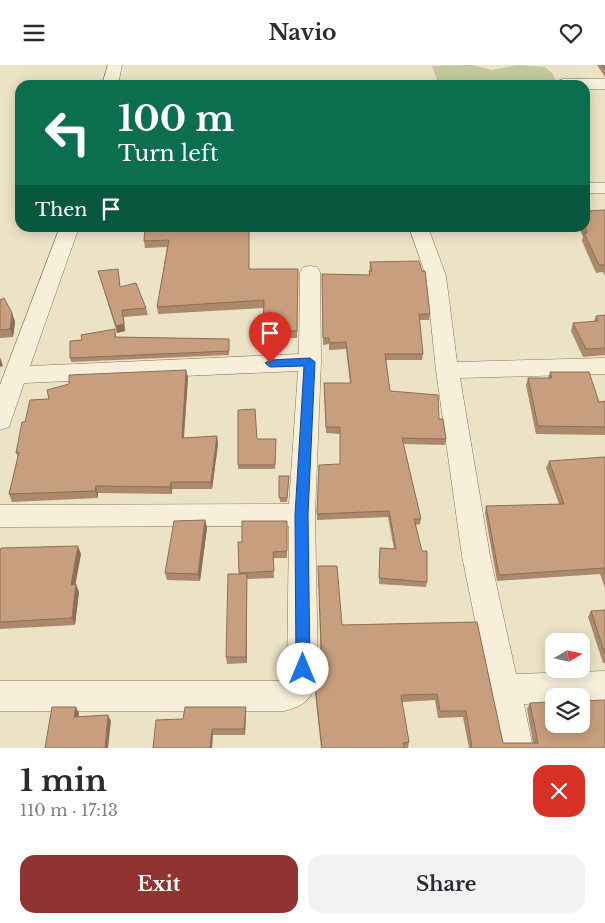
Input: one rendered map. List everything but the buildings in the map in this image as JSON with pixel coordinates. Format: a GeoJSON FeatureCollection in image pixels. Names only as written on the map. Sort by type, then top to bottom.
{"type":"FeatureCollection","features":[{"type":"Feature","properties":{"kind":"street"},"geometry":{"type":"LineString","coordinates":[[111,80],[115,65]]}},
{"type":"Feature","properties":{"kind":"street"},"geometry":{"type":"LineString","coordinates":[[590,84],[605,84]]}},
{"type":"Feature","properties":{"kind":"street"},"geometry":{"type":"LineString","coordinates":[[590,188],[605,188]]}},
{"type":"Feature","properties":{"kind":"street"},"geometry":{"type":"LineString","coordinates":[[0,421],[68,232]]}},
{"type":"Feature","properties":{"kind":"street"},"geometry":{"type":"LineString","coordinates":[[420,232],[436,276],[446,369],[472,533],[488,617],[506,689],[516,748]]}},
{"type":"Feature","properties":{"kind":"street"},"geometry":{"type":"LineString","coordinates":[[0,696],[284,697],[295,693],[302,685],[302,515],[310,362],[310,272]]}},
{"type":"Feature","properties":{"kind":"street"},"geometry":{"type":"LineString","coordinates":[[15,375],[310,362]]}},
{"type":"Feature","properties":{"kind":"street"},"geometry":{"type":"LineString","coordinates":[[446,369],[605,366]]}},
{"type":"Feature","properties":{"kind":"street"},"geometry":{"type":"LineString","coordinates":[[0,517],[302,515]]}},
{"type":"Feature","properties":{"kind":"street"},"geometry":{"type":"LineString","coordinates":[[506,689],[605,686]]}},
{"type":"Feature","properties":{"kind":"green space"},"geometry":{"type":"Polygon","coordinates":[[[471,65],[492,70],[517,65],[545,67],[553,74],[555,80],[437,80],[432,66],[471,65]]]}},
{"type":"Feature","properties":{"kind":"route"},"geometry":{"type":"LineString","coordinates":[[270,363],[310,362],[302,515],[303,669]]}}]}
